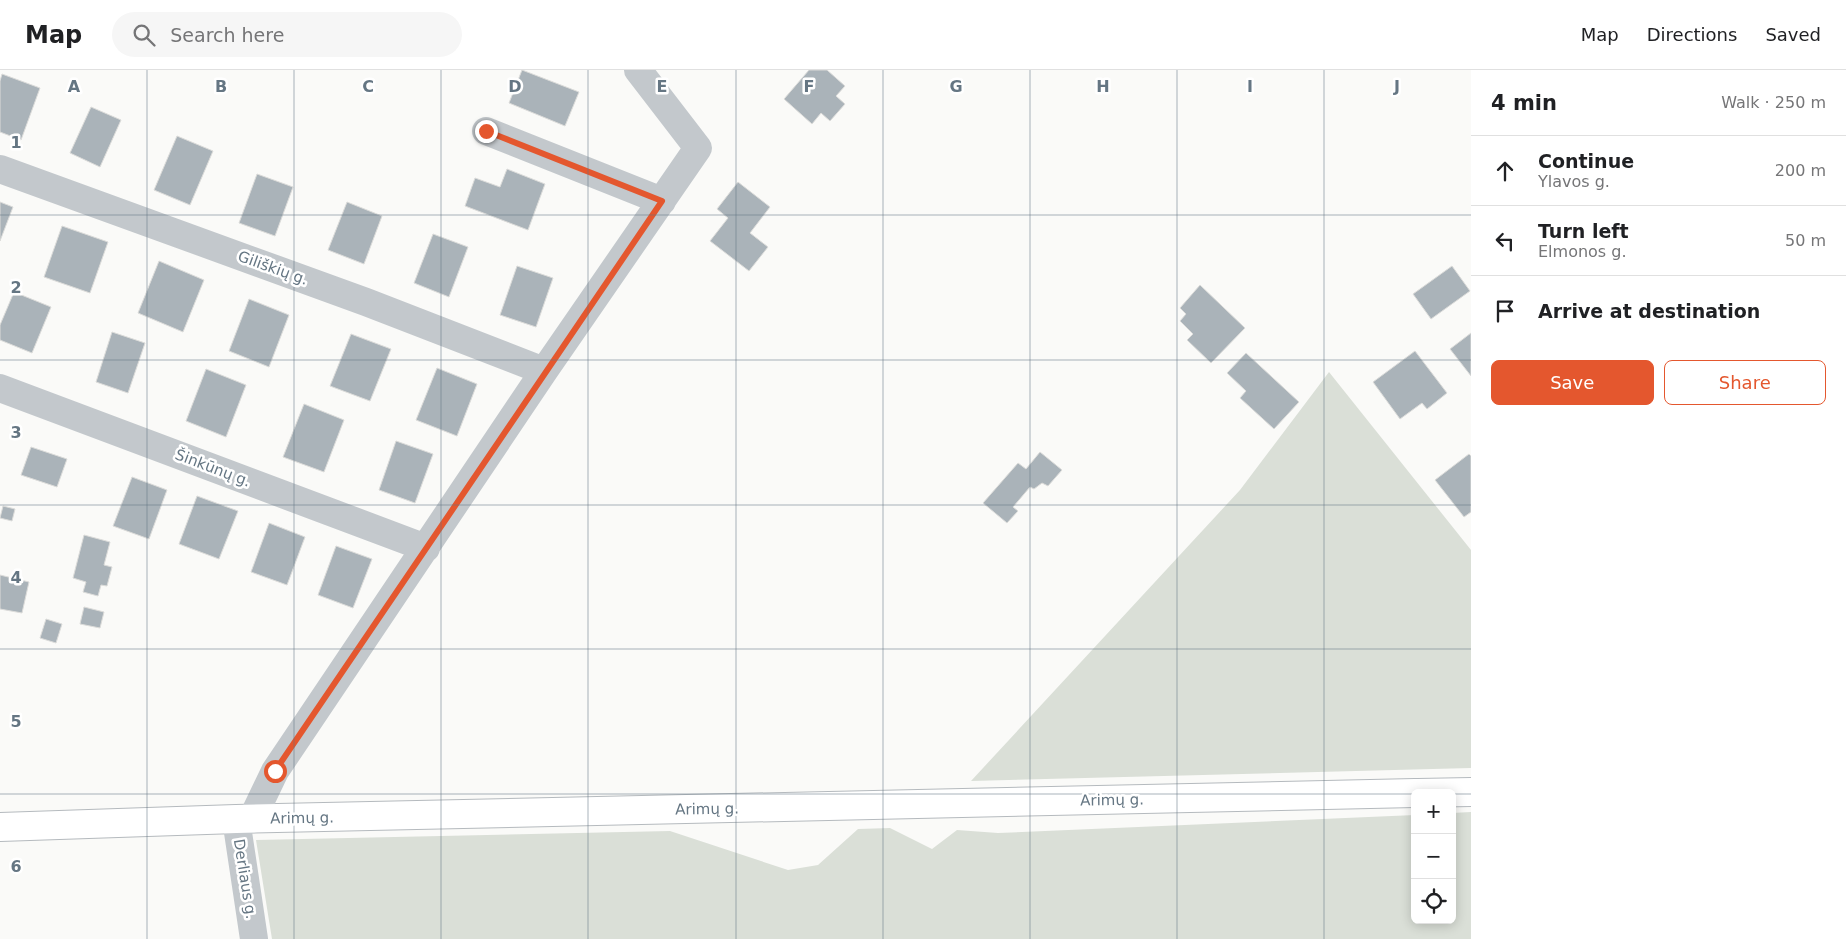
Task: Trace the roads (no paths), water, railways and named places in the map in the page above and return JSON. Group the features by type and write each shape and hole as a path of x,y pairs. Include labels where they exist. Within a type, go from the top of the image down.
{"main road":[{"name":"Arimų g.","path":"1456,792 1471,792"},
{"name":"Arimų g.","path":"0,827 244,819 1411,793"}],"street":[{"path":"244,819 544,371 698,148 638,70"},
{"path":"486,131 662,201"},
{"name":"Giliškių g.","path":"0,169 366,302 544,371"},
{"name":"Šinkūnų g.","path":"0,388 426,548"},
{"name":"Derliaus g.","path":"244,819 254,939"}]}
